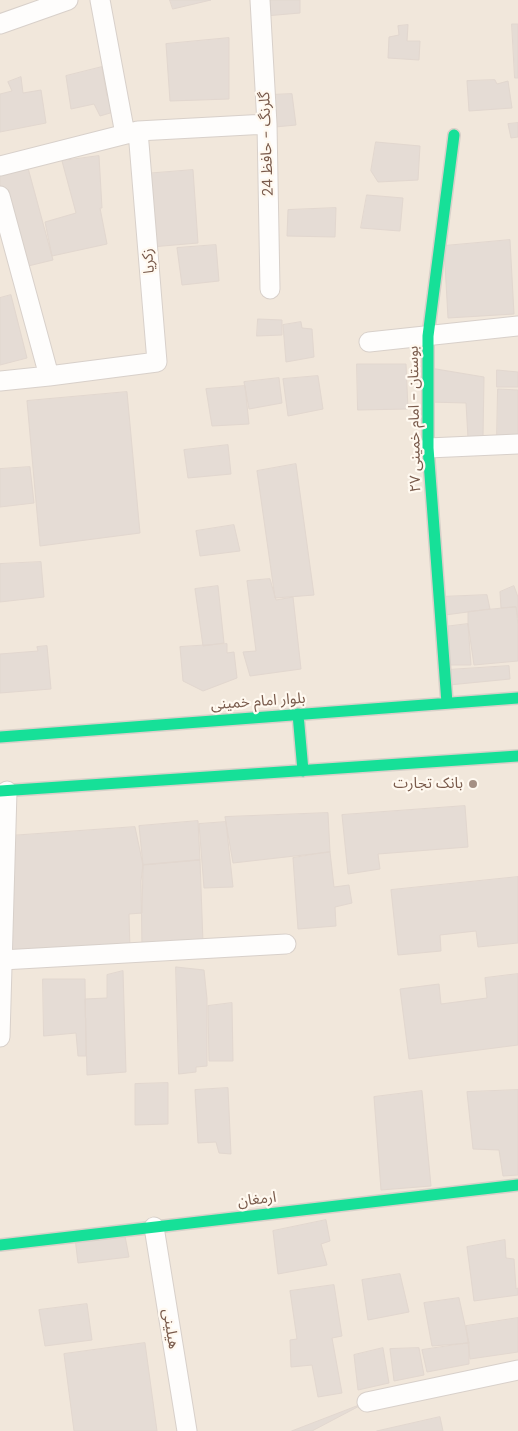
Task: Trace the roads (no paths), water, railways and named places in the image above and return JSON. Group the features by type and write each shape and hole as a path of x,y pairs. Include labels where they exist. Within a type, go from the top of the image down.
{"street":[{"path":"0,24 68,0"},
{"path":"100,0 131,132"},
{"name":"گلرنگ - حافظ 24","path":"260,0 267,124 270,289"},
{"path":"0,166 131,132 267,124"},
{"name":"زکریا","path":"0,381 157,362 131,132"},
{"name":"بوستان - امام خمینی ۲۷","path":"447,703 428,448 428,336 454,135"},
{"path":"0,196 49,376"},
{"path":"369,342 518,326"},
{"path":"428,448 518,444"},
{"name":"بلوار امام خمینی","path":"0,737 518,698"},
{"path":"298,714 303,771"},
{"path":"0,1037 3,791 518,756"},
{"path":"2,960 286,944"},
{"name":"ارمغان","path":"0,1245 518,1185"},
{"name":"هیلینی","path":"154,1227 187,1431"},
{"path":"367,1402 518,1370"}],"place":[{"name":"بانک تجارت","path":"473,784"}]}
